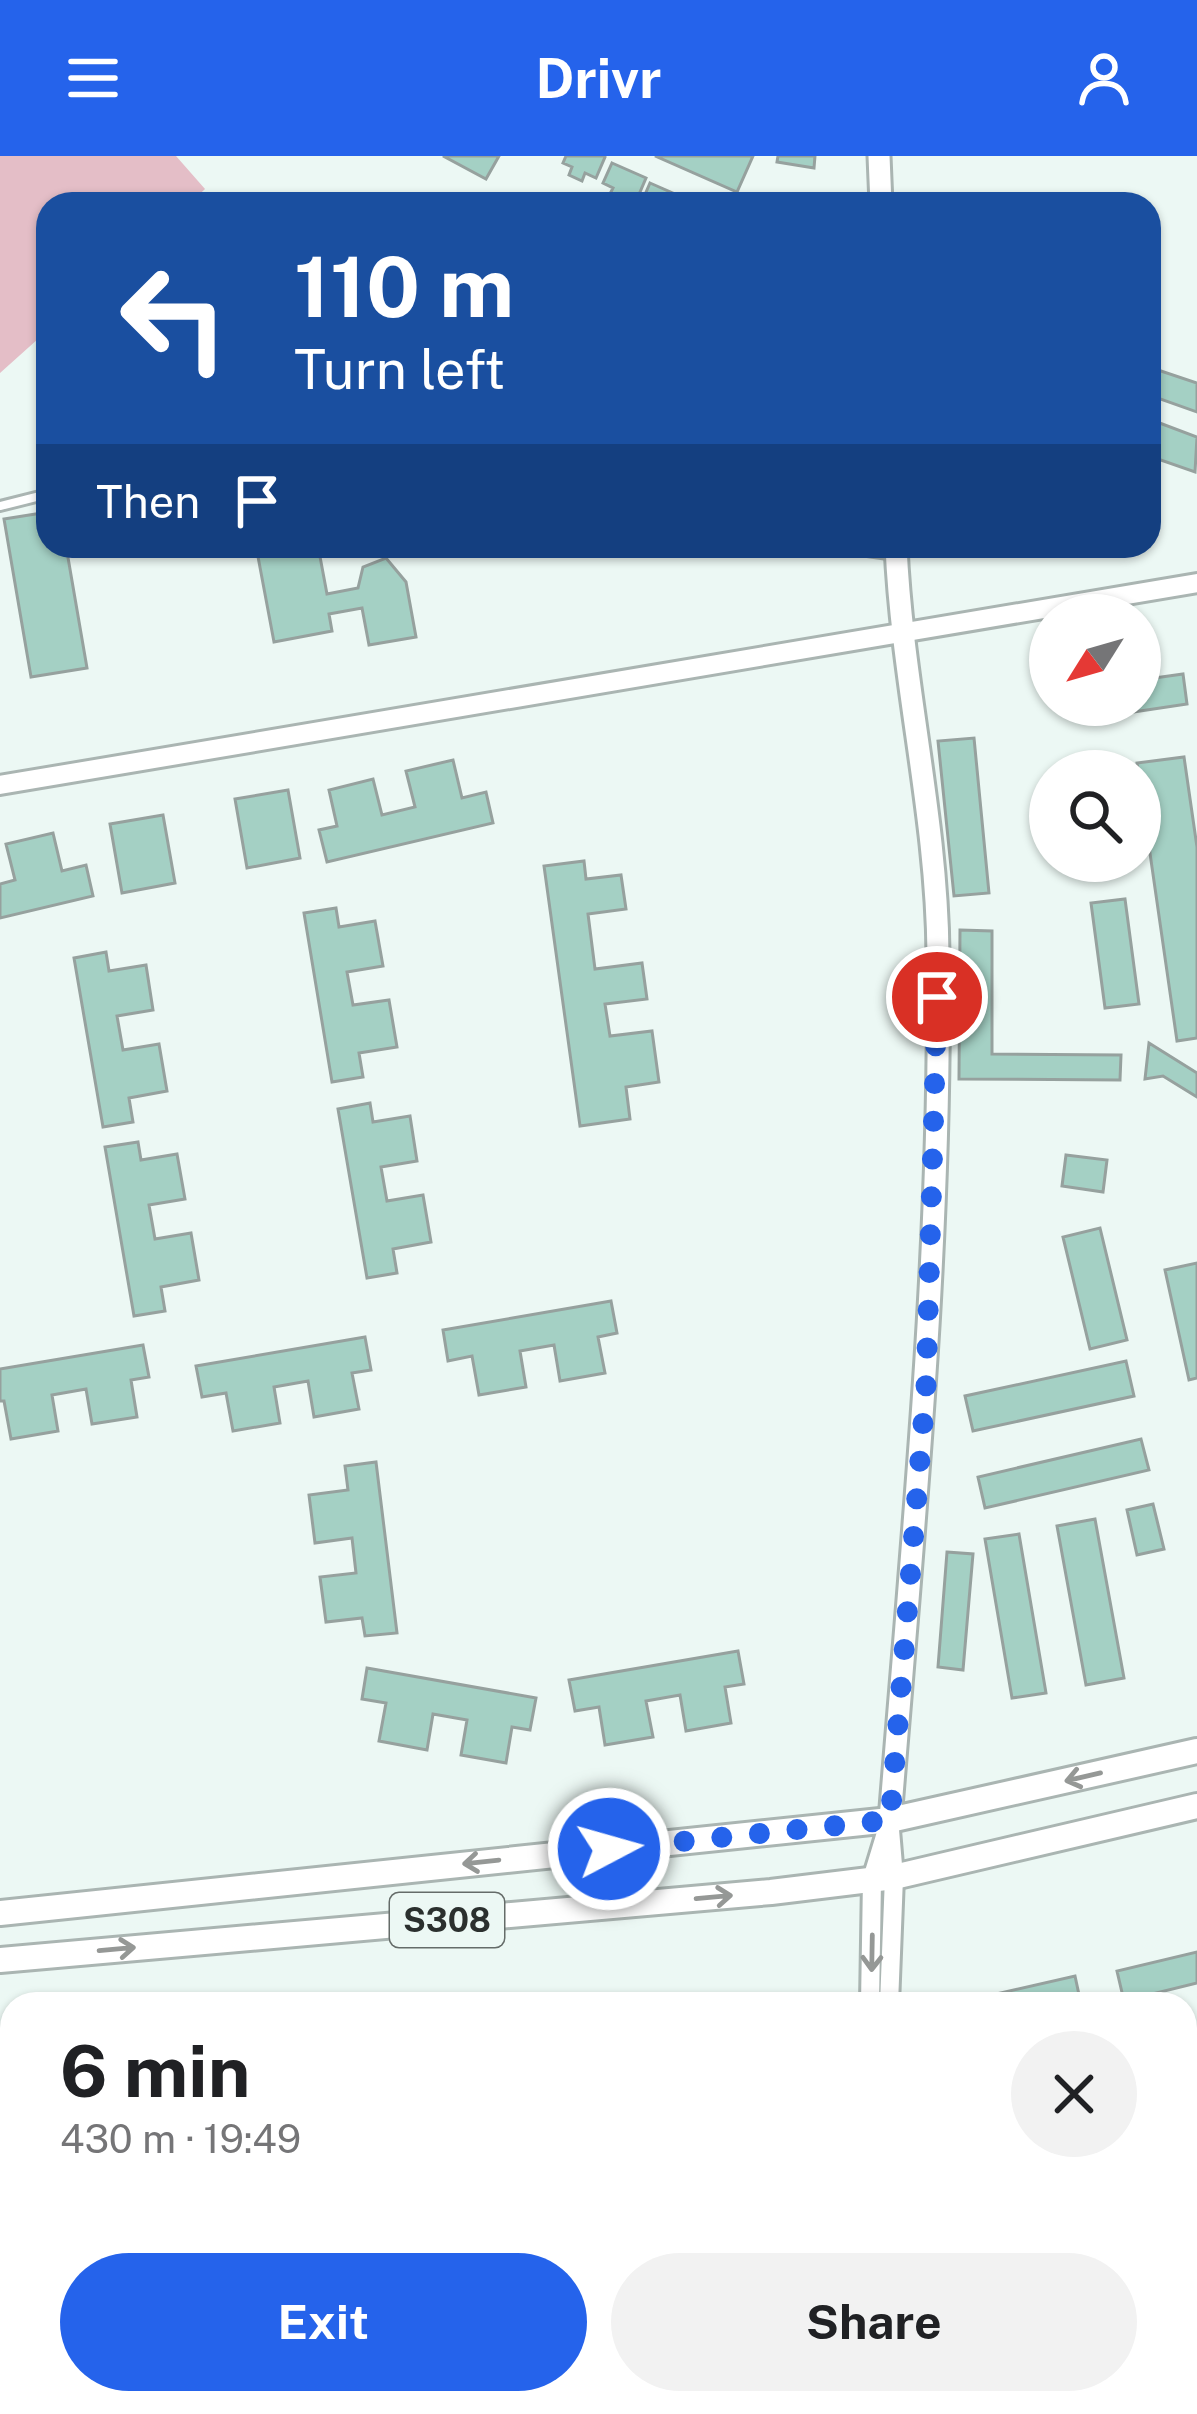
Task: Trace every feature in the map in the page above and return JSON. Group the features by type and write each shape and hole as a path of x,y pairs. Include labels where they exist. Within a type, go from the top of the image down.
{"main road":[{"path":"879,156 880,192"},
{"path":"890,1820 926,1387 938,954 932,833 897,558"},
{"name":"S308","path":"0,1913 890,1820 1197,1751"},
{"name":"S308","path":"0,1960 883,1878 1197,1805"}],"street":[{"path":"0,785 1197,583"},
{"path":"871,1992 890,1820"},
{"path":"883,1878 889,1992"}],"lane":[{"path":"0,506 36,497"}],"shaded area":[{"path":"0,156 176,156 205,189 202,192 36,192 36,341 0,373"}],"building":[{"path":"443,156 499,156 486,179"},
{"path":"566,156 605,157 596,178 585,173 582,181 569,175 572,167 563,163"},
{"path":"655,156 753,156 737,192"},
{"path":"778,156 815,156 814,168 777,162"},
{"path":"612,163 646,178 640,192 611,192 613,188 603,183"},
{"path":"650,183 670,192 646,192"},
{"path":"1161,371 1197,383 1197,412 1161,399"},
{"path":"1161,424 1197,437 1195,472 1161,460"},
{"path":"36,514 36,558 68,558 87,668 31,677 4,519"},
{"path":"258,558 320,558 327,594 358,588 363,567 386,558 406,582 416,637 369,645 362,608 329,614 332,631 274,642"},
{"path":"1183,674 1187,704 1161,708 1161,677"},
{"path":"974,738 989,893 954,896 938,741"},
{"path":"1184,757 1197,847 1197,1038 1177,1041 1154,882 1161,882 1161,760"},
{"path":"453,760 462,798 486,792 493,823 327,862 319,830 337,826 329,790 373,779 382,815 415,807 406,771"},
{"path":"288,790 300,858 247,868 235,799"},
{"path":"163,815 175,883 122,893 110,824"},
{"path":"53,833 62,871 86,865 93,896 0,918 0,884 15,880 6,844"},
{"path":"584,861 586,879 621,875 626,909 588,914 595,969 642,963 647,999 605,1004 610,1036 652,1031 659,1082 626,1087 630,1119 580,1126 544,866"},
{"path":"1125,899 1139,1004 1105,1008 1091,903"},
{"path":"336,908 339,927 375,921 383,966 347,972 353,1005 389,1000 397,1047 359,1053 363,1077 332,1082 304,913"},
{"path":"960,930 992,931 992,1054 1121,1055 1120,1080 959,1079"},
{"path":"106,952 109,971 146,965 153,1010 117,1016 123,1050 159,1044 167,1091 129,1098 133,1122 103,1127 74,958"},
{"path":"1149,1043 1197,1073 1197,1097 1163,1076 1145,1079"},
{"path":"370,1103 373,1122 410,1116 417,1161 381,1167 387,1201 423,1195 431,1242 393,1249 397,1273 367,1278 338,1109"},
{"path":"138,1142 141,1160 177,1154 185,1199 149,1205 155,1239 191,1233 199,1280 161,1287 165,1311 134,1316 105,1147"},
{"path":"1066,1155 1107,1160 1103,1192 1062,1186"},
{"path":"1100,1228 1127,1340 1090,1349 1063,1237"},
{"path":"1197,1263 1197,1378 1189,1380 1165,1270"},
{"path":"611,1301 617,1333 598,1337 605,1373 560,1381 554,1345 520,1351 526,1387 479,1395 472,1356 448,1361 443,1330"},
{"path":"365,1337 371,1370 352,1373 359,1409 314,1417 308,1381 274,1387 280,1423 233,1431 226,1393 202,1397 196,1366"},
{"path":"143,1345 149,1377 131,1380 137,1417 92,1424 86,1389 52,1395 58,1431 11,1439 4,1401 0,1401 0,1369"},
{"path":"1126,1361 1134,1396 973,1431 965,1396"},
{"path":"1141,1439 1149,1470 985,1508 978,1477"},
{"path":"376,1462 397,1633 365,1636 362,1618 326,1622 320,1577 356,1573 352,1538 315,1543 309,1495 348,1490 345,1466"},
{"path":"1153,1504 1164,1549 1137,1555 1127,1510"},
{"path":"1095,1519 1124,1678 1086,1685 1057,1526"},
{"path":"1019,1534 1046,1693 1012,1698 985,1539"},
{"path":"947,1552 973,1554 963,1670 938,1667"},
{"path":"738,1651 744,1684 725,1687 731,1723 686,1731 680,1695 646,1701 653,1737 605,1745 599,1707 575,1711 569,1680"},
{"path":"367,1668 536,1698 530,1730 512,1727 506,1763 461,1755 467,1720 433,1714 427,1750 379,1741 386,1703 362,1699"},
{"path":"1197,1952 1197,1983 1160,1992 1122,1992 1117,1971"},
{"path":"1075,1976 1078,1992 1005,1992"}],"route":[{"path":"609,1849 890,1820 926,1387 937,997"}]}
